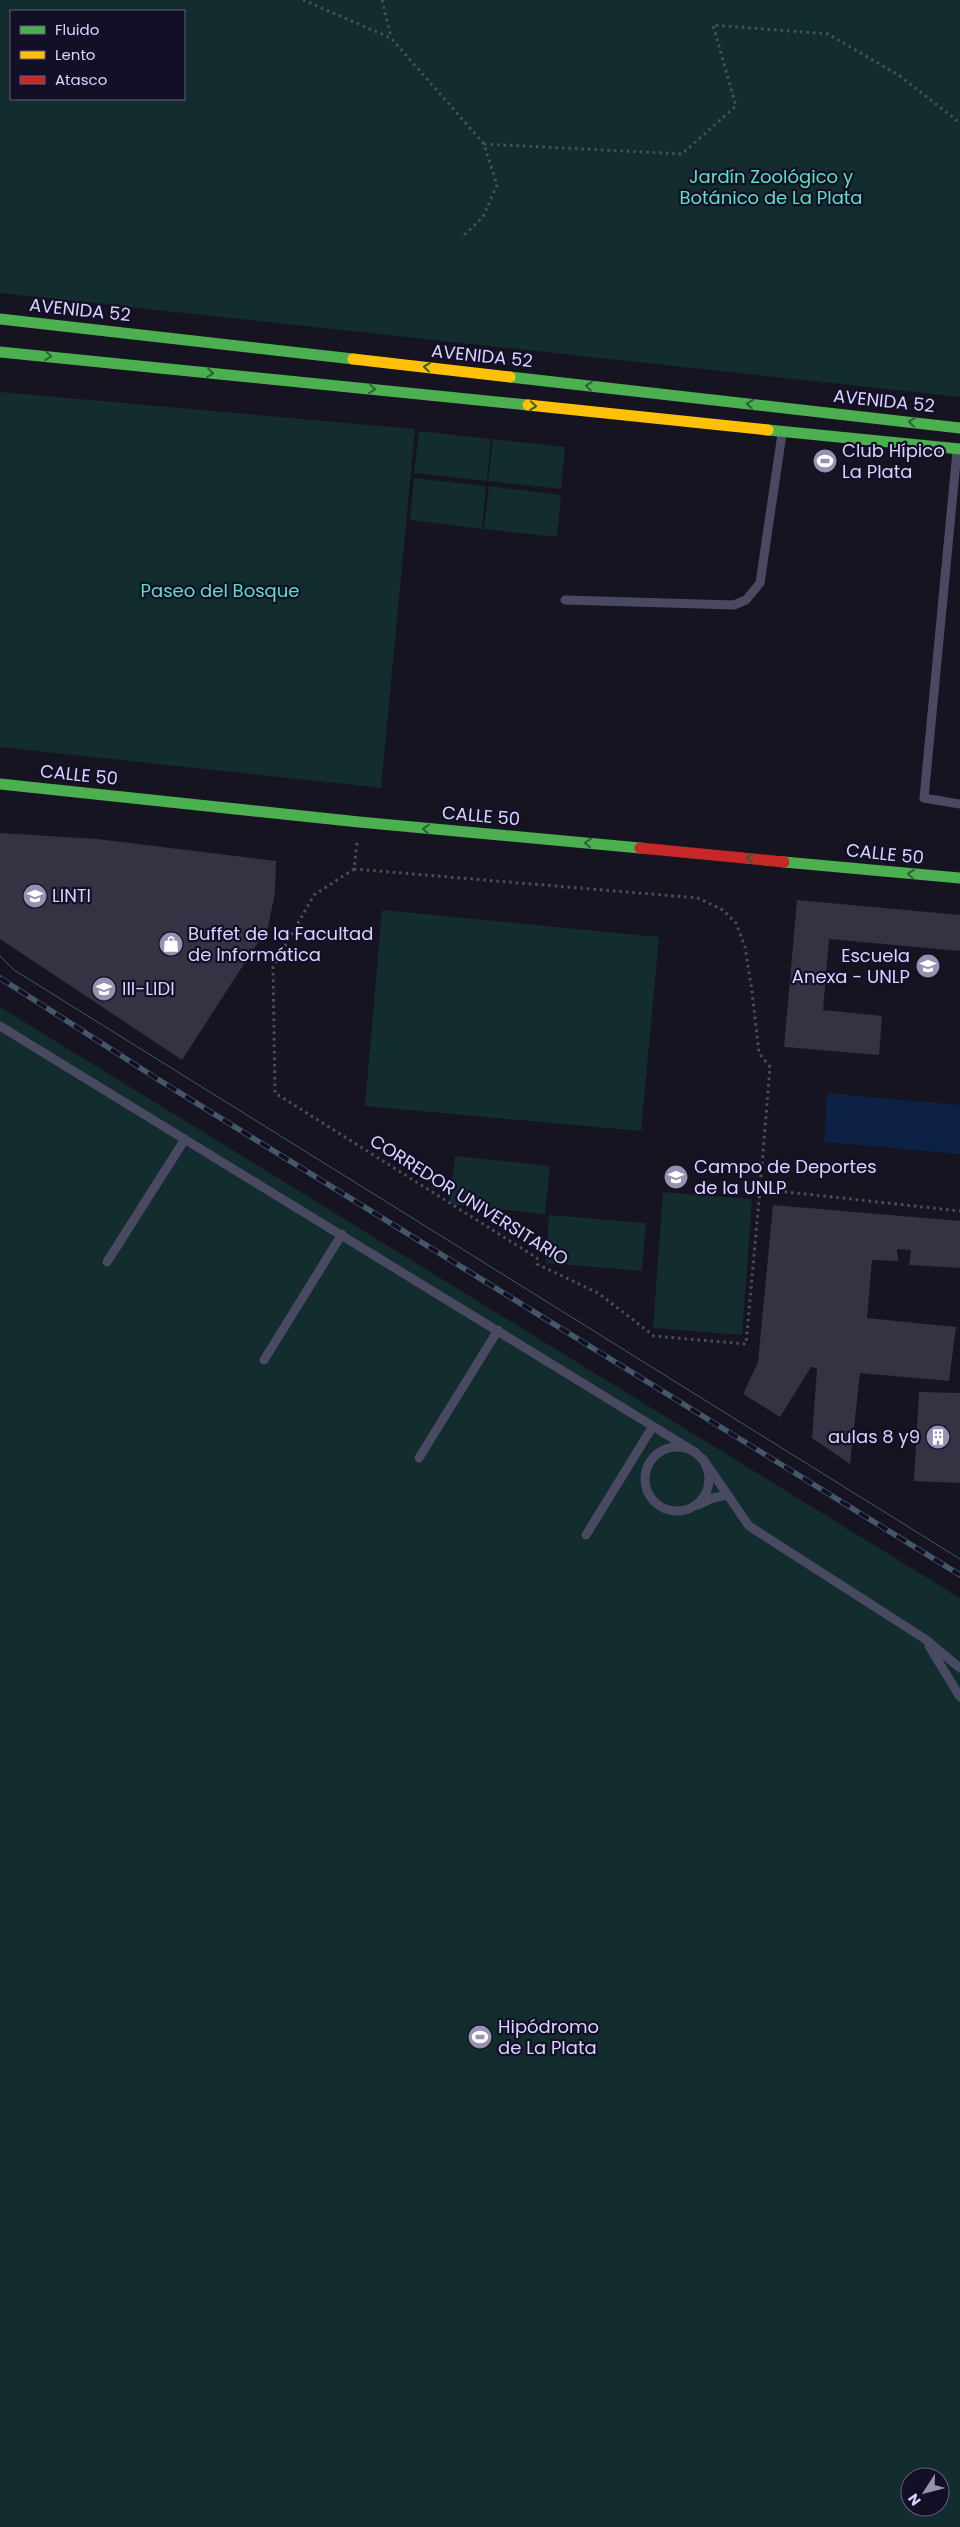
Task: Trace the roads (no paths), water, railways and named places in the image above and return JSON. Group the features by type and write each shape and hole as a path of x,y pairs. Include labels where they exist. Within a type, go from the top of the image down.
{"main road":[{"name":"AVENIDA 52","path":"0,319 959,438"},
{"path":"0,352 782,431 959,438"},
{"name":"CALLE 50","path":"0,784 359,822 960,878"}],"lane":[{"path":"565,600 734,606 746,600 760,583 782,431"},
{"path":"959,438 924,798 960,804"},
{"path":"0,1026 695,1452 703,1459 748,1526 925,1639 960,1668"},
{"path":"107,1262 185,1139"},
{"path":"264,1360 342,1234"},
{"path":"419,1458 498,1330"},
{"path":"586,1535 653,1426"},
{"path":"695,1452 680,1447 665,1448 650,1461 644,1480 652,1499 659,1506 675,1511 692,1508 713,1498 728,1495"},
{"path":"692,1508 704,1496 709,1481 708,1470 703,1459"},
{"path":"925,1639 960,1697"}],"water":[{"path":"827,1093 960,1105 960,1154 824,1142"}],"tram line":[{"path":"0,956 14,970 960,1559"}],"railway":[{"path":"0,978 159,1080 960,1575"}],"place":[{"name":"Club Hípico La Plata","path":"825,461"},
{"name":"LINTI","path":"35,896"},
{"name":"Buffet de la Facultad de Informática","path":"171,944"},
{"name":"Escuela Anexa - UNLP","path":"928,966"},
{"name":"III-LIDI","path":"104,989"},
{"name":"Campo de Deportes de la UNLP","path":"676,1177"},
{"name":"aulas 8 y9","path":"938,1437"},
{"name":"Hipódromo de La Plata","path":"480,2037"}],"park label":[{"name":"Jardín Zoológico y Botánico de La Plata","path":"771,187"},
{"name":"Paseo del Bosque","path":"220,591"}]}
